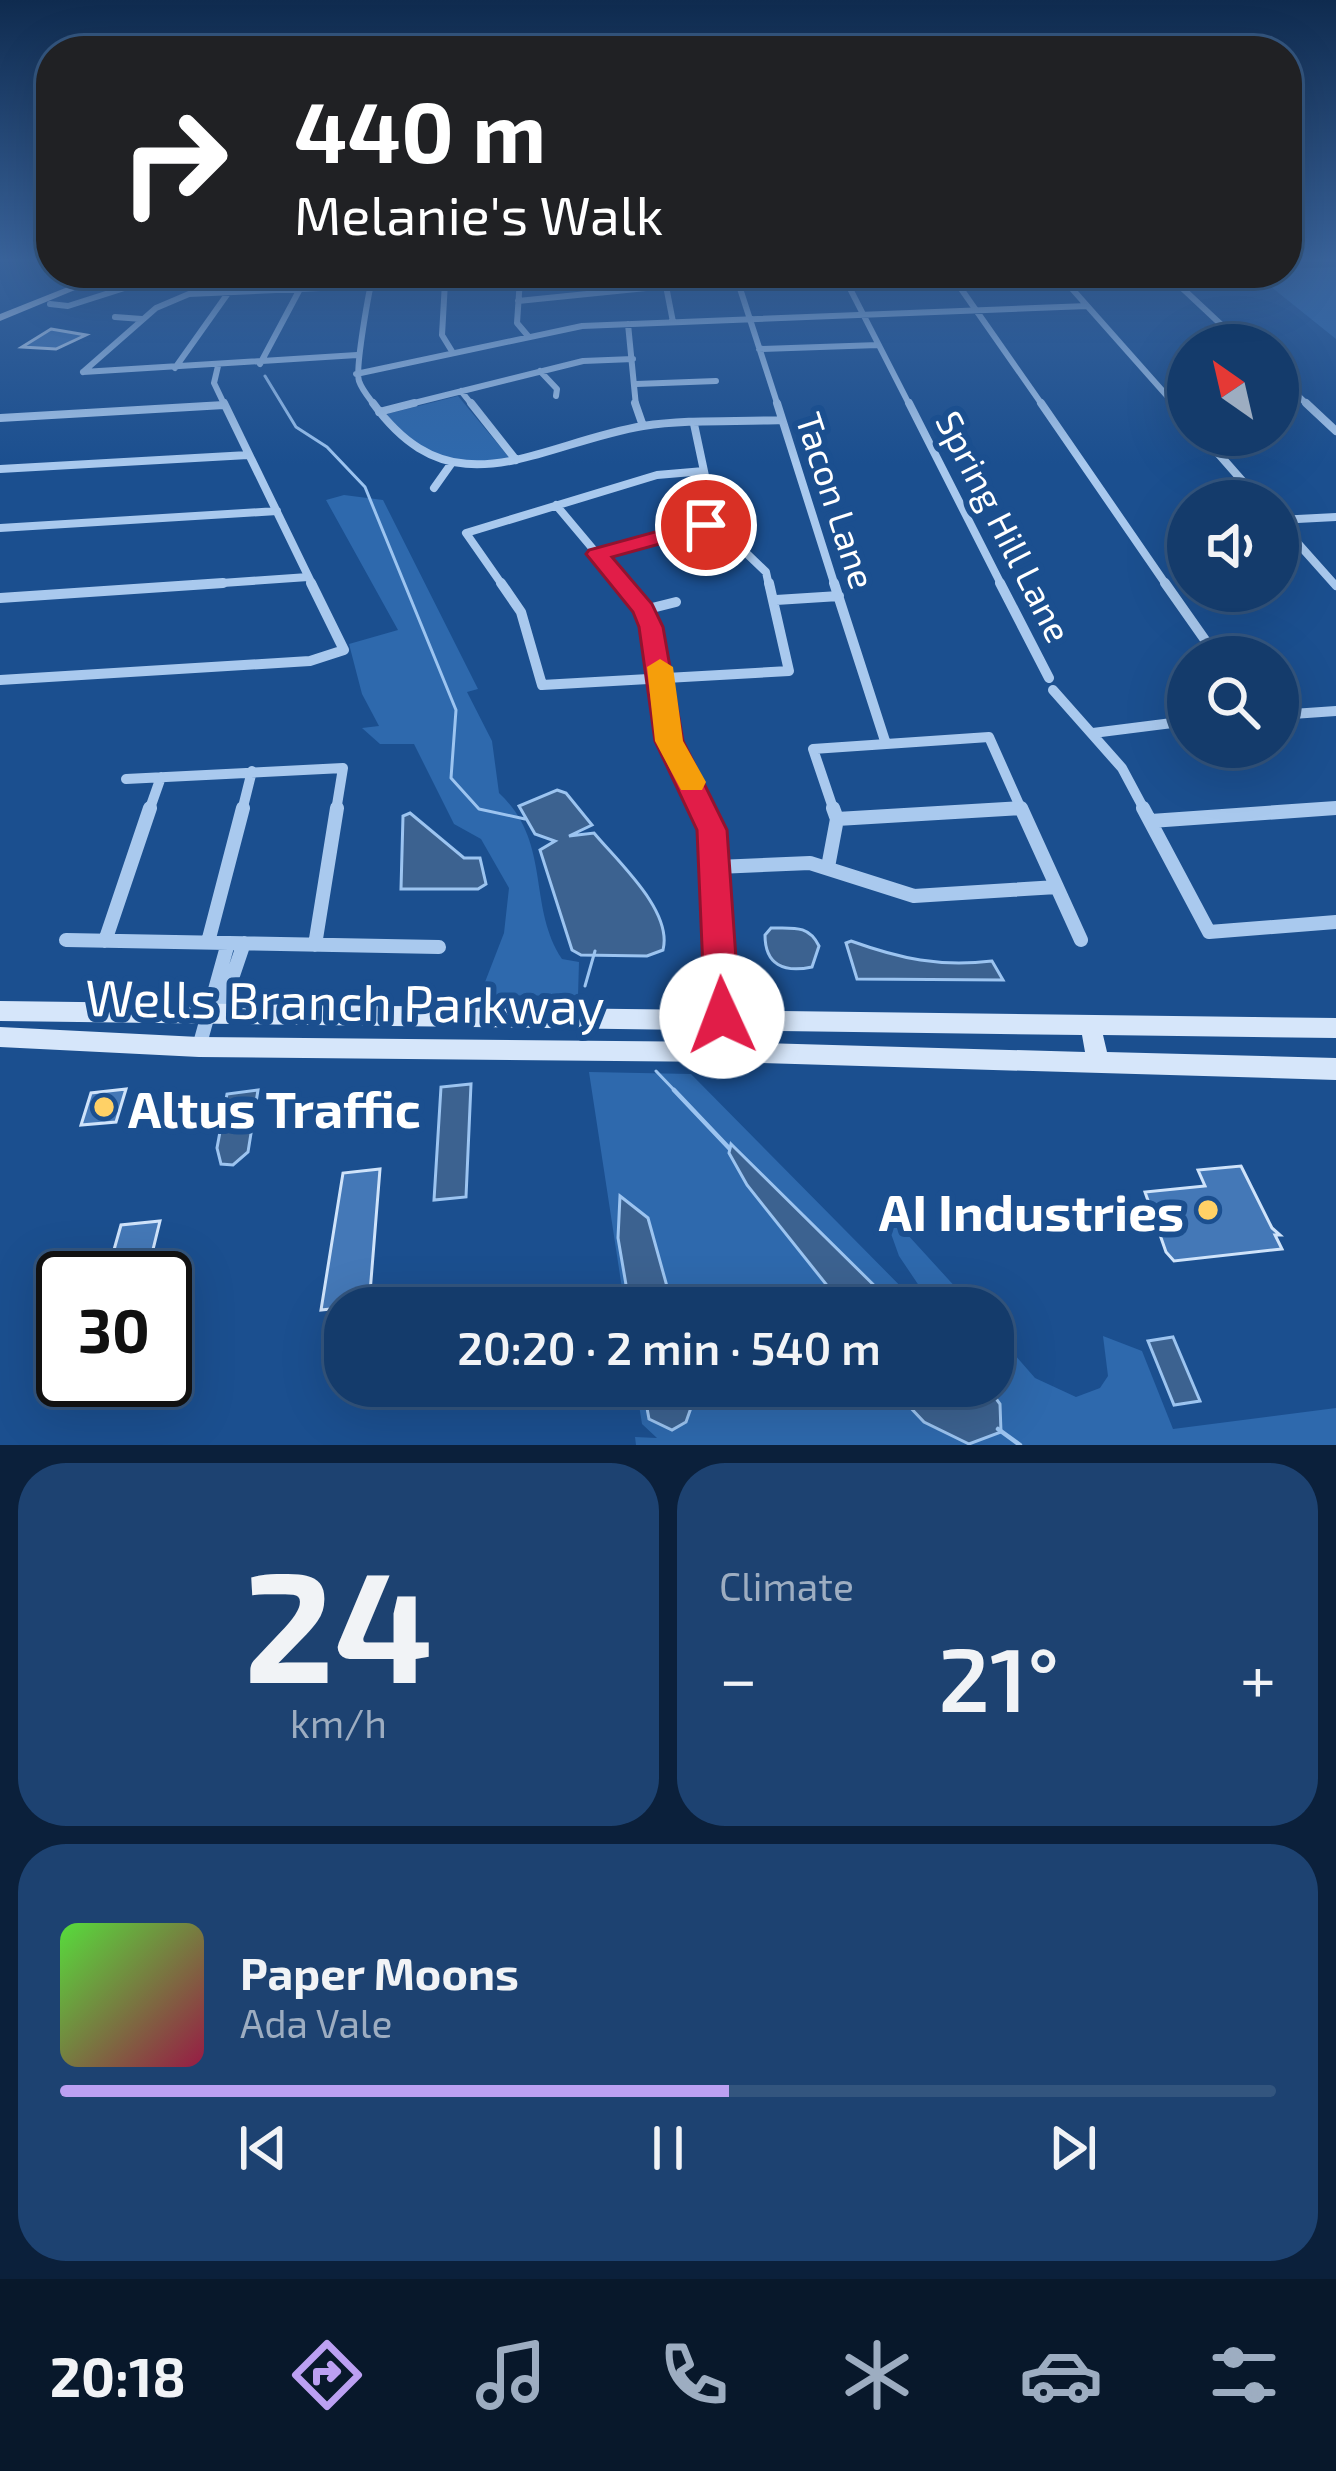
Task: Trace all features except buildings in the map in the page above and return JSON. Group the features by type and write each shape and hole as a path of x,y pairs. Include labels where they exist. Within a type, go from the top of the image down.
{"main road":[{"name":"Wells Branch Parkway","path":"0,1010 722,1016 1336,1028"},
{"path":"1090,1024 1099,1064"},
{"name":"Wells Branch Parkway","path":"0,1037 199,1047 724,1052 1336,1070"}],"street":[{"path":"130,329 83,372 357,355"},
{"path":"175,368 203,329"},
{"path":"260,364 278,329"},
{"path":"366,329 356,374 379,412 408,448 451,464 517,460 643,426 782,420"},
{"path":"442,329 453,353"},
{"path":"522,329 528,336"},
{"path":"356,374 528,336 583,329"},
{"path":"629,329 636,410 643,426"},
{"name":"Tacon Lane","path":"752,329 886,744"},
{"name":"Spring Hill Lane","path":"870,329 1051,684 1122,768 1209,932 1336,922"},
{"path":"989,329 1202,636"},
{"path":"1108,329 1167,396"},
{"path":"759,349 878,345"},
{"path":"379,412 587,361 633,359"},
{"path":"0,680 310,661 344,650 224,405 213,378 218,366"},
{"path":"540,371 556,389 556,396"},
{"path":"636,384 716,381"},
{"path":"460,392 517,460"},
{"path":"1299,397 1336,431"},
{"path":"0,418 224,405"},
{"path":"694,424 704,471 715,524 766,572 789,670 542,685 521,611 466,533 657,475 704,471"},
{"path":"0,469 248,454"},
{"path":"1220,456 1242,480"},
{"path":"434,488 451,464"},
{"path":"556,505 644,610 662,679 669,741 702,802 717,867 724,1052"},
{"path":"0,529 277,511"},
{"path":"1299,519 1336,517"},
{"path":"597,554 680,528 715,524"},
{"path":"1299,544 1336,586"},
{"path":"0,598 308,577"},
{"path":"776,601 839,596"},
{"path":"644,610 676,602"},
{"path":"1299,714 1336,711"},
{"path":"1093,733 1167,722"},
{"path":"828,867 836,819 813,749 989,737 1081,940"},
{"path":"126,779 338,766 346,772 315,945"},
{"path":"208,943 252,771"},
{"path":"105,940 161,777"},
{"path":"836,819 1021,808"},
{"path":"1150,821 1336,808"},
{"path":"717,867 778,863 828,867 914,896 1057,887"},
{"path":"66,940 439,947"},
{"path":"199,1047 228,943"},
{"path":"210,1014 227,993 244,943"}],"shaded area":[{"path":"458,396 508,458 470,463 439,458 412,443 387,414"},
{"path":"344,495 383,500 478,689 467,692 492,741 499,793 526,832 551,939 562,959 579,962 578,996 480,995 504,933 509,888 481,839 454,824 414,744 380,744 362,728 379,726 362,694 349,644 398,630 326,500"},
{"path":"557,790 566,793 592,825 569,836 594,833 652,903 664,935 663,950 647,956 581,955 572,950 540,850 555,841 535,834 519,806"},
{"path":"410,813 464,858 480,858 486,884 478,889 401,889 403,816"},
{"path":"771,928 811,934 819,946 812,967 793,969 772,960 765,935"},
{"path":"846,943 920,960 992,961 1003,980 857,979"},
{"path":"589,1072 691,1074 901,1287 622,1287"},
{"path":"471,1084 466,1197 434,1200 441,1087"},
{"path":"258,1090 248,1152 233,1165 221,1164 217,1148 227,1094"},
{"path":"731,1144 876,1287 828,1287 747,1185 729,1153"},
{"path":"620,1196 648,1218 667,1287 626,1287 618,1238"},
{"path":"896,1222 955,1287 920,1287 899,1256 889,1228"},
{"path":"1103,1336 1142,1351 1173,1429 1336,1408 1336,1445 636,1445 635,1437 657,1438 642,1424 639,1407 1014,1407 1014,1354 1035,1378 1076,1397 1100,1388 1108,1376"},
{"path":"1173,1337 1200,1401 1174,1405 1148,1341"},
{"path":"647,1407 691,1407 686,1422 672,1430 649,1419"},
{"path":"910,1407 1000,1407 1001,1432 969,1444 924,1422"}],"waterway":[{"path":"265,376 296,427 327,447 365,487 456,710 451,778 479,809 525,819"},
{"path":"585,986 595,951"},
{"path":"656,1071 677,1093"},
{"path":"674,1090 729,1148"},
{"path":"998,1429 1020,1445"}],"slow traffic":[{"path":"660,667 669,741 692,782"}],"place":[{"name":"Altus Traffic","path":"104,1107"},
{"name":"AI Industries","path":"1208,1210"}],"route":[{"path":"706,525 680,528 597,554 644,610 662,679 669,741 712,830 722,1016"}]}
